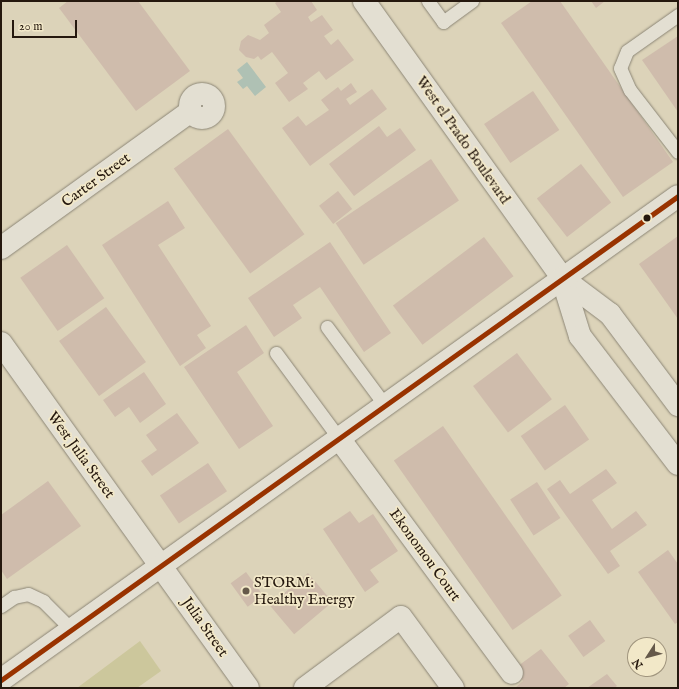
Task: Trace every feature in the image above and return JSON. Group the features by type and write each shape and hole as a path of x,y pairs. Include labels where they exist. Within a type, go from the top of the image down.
{"street":[{"name":"West el Prado Boulevard","path":"364,1 562,278 610,314 678,405"},
{"name":"Carter Street","path":"1,248 191,111"},
{"path":"1,680 162,566 384,404 678,196"},
{"name":"West el Prado Boulevard","path":"562,278 580,336 678,464"},
{"name":"West Julia Street","path":"1,343 162,566"},
{"name":"Ekonomou Court","path":"338,437 512,673"},
{"name":"Julia Street","path":"162,566 248,688"},
{"path":"305,688 401,617 454,688"}],"lane":[{"path":"428,1 443,22 472,1"},
{"path":"678,15 627,50 620,68 630,90 678,152"},
{"path":"327,327 384,404"},
{"path":"276,353 338,437"},
{"path":"1,606 14,597 28,594 43,601 72,630"}],"shaded area":[{"path":"247,62 266,87 255,96 247,86 243,89 237,82 243,78 237,70"},
{"path":"140,641 161,671 137,688 77,688"}],"building":[{"path":"68,1 138,1 190,71 136,111 59,8"},
{"path":"278,1 311,1 317,10 308,17 311,22 322,15 333,30 324,36 331,45 338,39 354,60 326,80 319,71 303,83 308,89 289,102 275,83 288,73 272,52 261,60 258,56 254,59 246,57 239,50 241,41 248,35 260,40 269,33 264,25 281,12 275,3"},
{"path":"532,1 560,1 673,162 623,197 501,23"},
{"path":"591,1 605,1 596,8"},
{"path":"678,36 678,112 642,60"},
{"path":"351,83 357,92 346,99 350,105 372,89 387,109 310,166 282,128 298,116 306,126 329,110 321,100 338,87 341,91"},
{"path":"533,91 559,130 510,163 484,124"},
{"path":"379,126 387,137 400,128 416,150 354,196 329,164"},
{"path":"228,129 304,234 250,274 174,168"},
{"path":"431,159 459,200 364,265 336,223"},
{"path":"581,164 611,203 567,237 537,198"},
{"path":"338,191 352,209 333,224 319,206"},
{"path":"168,201 185,228 158,245 211,326 197,335 206,348 180,366 102,245"},
{"path":"678,236 678,319 639,264"},
{"path":"484,237 513,276 422,345 393,306"},
{"path":"330,242 391,333 364,352 320,287 293,305 302,318 274,337 248,298"},
{"path":"67,245 104,298 58,331 20,278"},
{"path":"106,307 146,362 99,396 59,341"},
{"path":"246,325 264,353 237,372 273,426 239,449 184,367"},
{"path":"517,353 552,399 508,432 473,386"},
{"path":"144,372 166,404 140,423 129,407 115,417 103,400"},
{"path":"565,405 589,439 545,470 521,436"},
{"path":"177,413 199,443 152,476 141,461 157,450 146,435"},
{"path":"443,426 562,596 513,630 394,460"},
{"path":"208,463 227,491 179,524 160,495"},
{"path":"606,469 617,483 592,500 612,529 636,511 647,525 610,551 620,566 608,574 547,489 560,480 570,494"},
{"path":"48,481 81,526 7,579 1,570 1,515"},
{"path":"537,482 560,518 534,535 510,499"},
{"path":"350,511 359,523 373,514 398,551 370,570 379,582 365,592 323,529"},
{"path":"668,550 678,564 678,622 675,624 638,572"},
{"path":"246,572 263,595 248,607 231,583"},
{"path":"308,573 332,602 294,634 270,605"},
{"path":"590,620 605,641 583,657 568,636"},
{"path":"541,649 569,684 564,688 515,688 523,681 514,669"},
{"path":"607,674 617,686 614,688 587,688"}],"transit line":[{"path":"1,680 678,196"}],"place":[{"name":"STORM: Healthy Energy","path":"246,591"}]}
